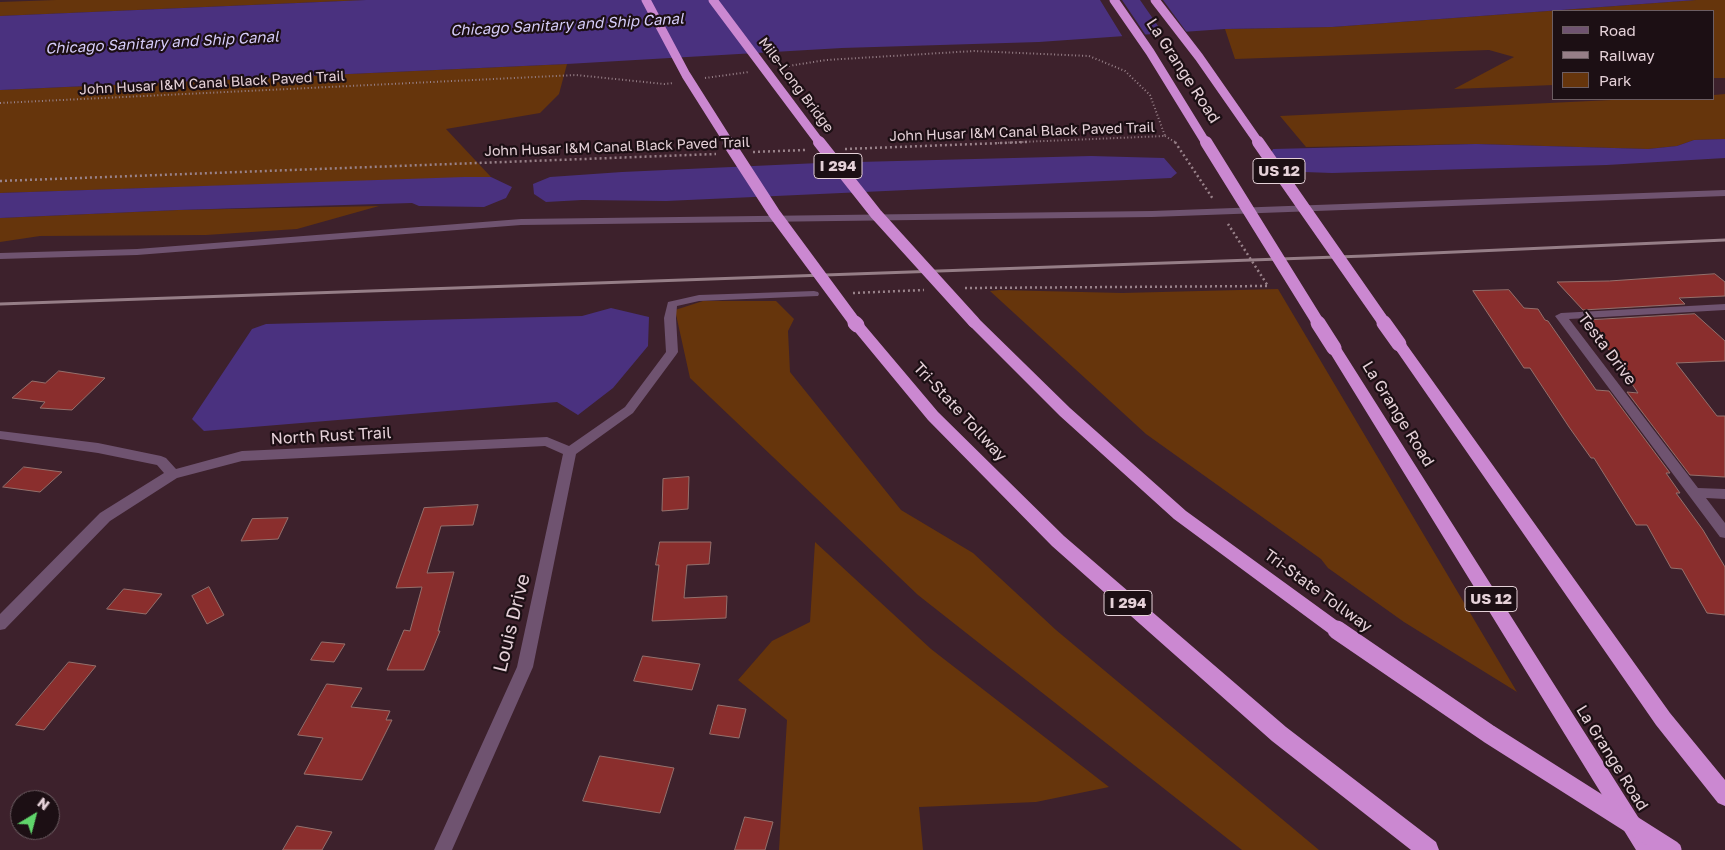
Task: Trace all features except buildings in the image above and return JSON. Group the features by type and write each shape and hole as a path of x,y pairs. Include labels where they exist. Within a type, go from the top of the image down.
{"highway":[{"name":"Tri-State Tollway","path":"646,0 686,75 774,212 857,325 933,416 1058,541 1279,734 1428,850"},
{"name":"Mile-Long Bridge","path":"713,0 782,94 876,214 974,322"},
{"name":"La Grange Road","path":"1114,0 1150,52 1648,850"},
{"name":"La Grange Road","path":"1155,0 1199,57 1398,344 1663,719 1725,796"},
{"name":"Tri-State Tollway","path":"974,322 1065,412 1180,515 1337,630 1490,734 1672,850"}],"street":[{"path":"0,256 137,252 521,222 1220,211 1725,193"},
{"path":"570,452 629,410 672,352 670,318 672,304 699,298 814,294"},
{"name":"Testa Drive","path":"1725,308 1561,316 1725,533"},
{"path":"0,435 98,448 160,461 173,474"},
{"name":"North Rust Trail","path":"0,624 105,517 173,474 242,456 547,441 570,452"},
{"name":"Louis Drive","path":"443,850 525,667 567,474 570,452"},
{"path":"1696,493 1725,494"}],"path":[{"name":"John Husar I&M Canal Black Paved Trail","path":"778,67 826,60 974,51 1089,56 1125,71 1150,94 1165,136 836,149"},
{"path":"702,79 750,72"},
{"name":"John Husar I&M Canal Black Paved Trail","path":"0,103 576,75 664,84 683,82"},
{"path":"960,289 1268,286 1176,142 1165,136"},
{"name":"John Husar I&M Canal Black Paved Trail","path":"747,152 807,150"},
{"name":"John Husar I&M Canal Black Paved Trail","path":"0,181 717,154"},
{"path":"814,294 931,290"}],"green space":[{"path":"56,0 366,0 0,16 0,2"},
{"path":"1696,0 1725,0 1725,78 1715,78 1715,10 1561,10"},
{"path":"1552,11 1552,85 1454,89 1514,57 1489,50 1235,59 1225,29 1332,27"},
{"path":"567,64 559,94 540,113 446,129 491,177 0,193 0,90"},
{"path":"1725,94 1725,139 1694,140 1677,146 1648,149 1476,144 1306,147 1280,116 1611,100 1715,100 1715,95"},
{"path":"379,206 297,229 206,235 40,236 0,242 0,218 178,210"},
{"path":"1278,289 1517,692 1404,622 1328,568 1321,559 1146,434 990,291 1122,293"},
{"path":"703,301 776,301 794,319 788,331 790,372 901,510 973,553 1056,630 1319,850 1242,850 918,595 690,378 675,310"},
{"path":"815,542 931,649 1109,787 1036,802 919,807 923,850 779,850 787,720 738,680 772,641 810,622"}],"water":[{"name":"Chicago Sanitary and Ship Canal","path":"366,0 1696,0 1332,27 1225,29 1039,42 842,48 567,64 0,90 0,16"},
{"path":"1725,139 1725,158 1607,165 1332,173 1304,172 1265,164 1273,149 1476,144 1648,149 1677,146 1694,140"},
{"path":"1091,156 1164,158 1177,173 1171,178 666,201 582,200 546,202 534,194 533,184 550,177 622,172 819,163"},
{"path":"491,177 512,187 506,198 484,207 419,206 412,203 178,210 0,218 0,193"},
{"path":"611,308 649,317 648,346 613,388 578,415 557,402 204,431 192,419 252,329 266,324 582,316"}],"pier":[{"path":"1100,0 1122,0 1147,37 1124,39"},
{"path":"1140,0 1163,0 1188,34 1165,36"}],"railway":[{"path":"0,304 1365,256 1725,240"}]}
